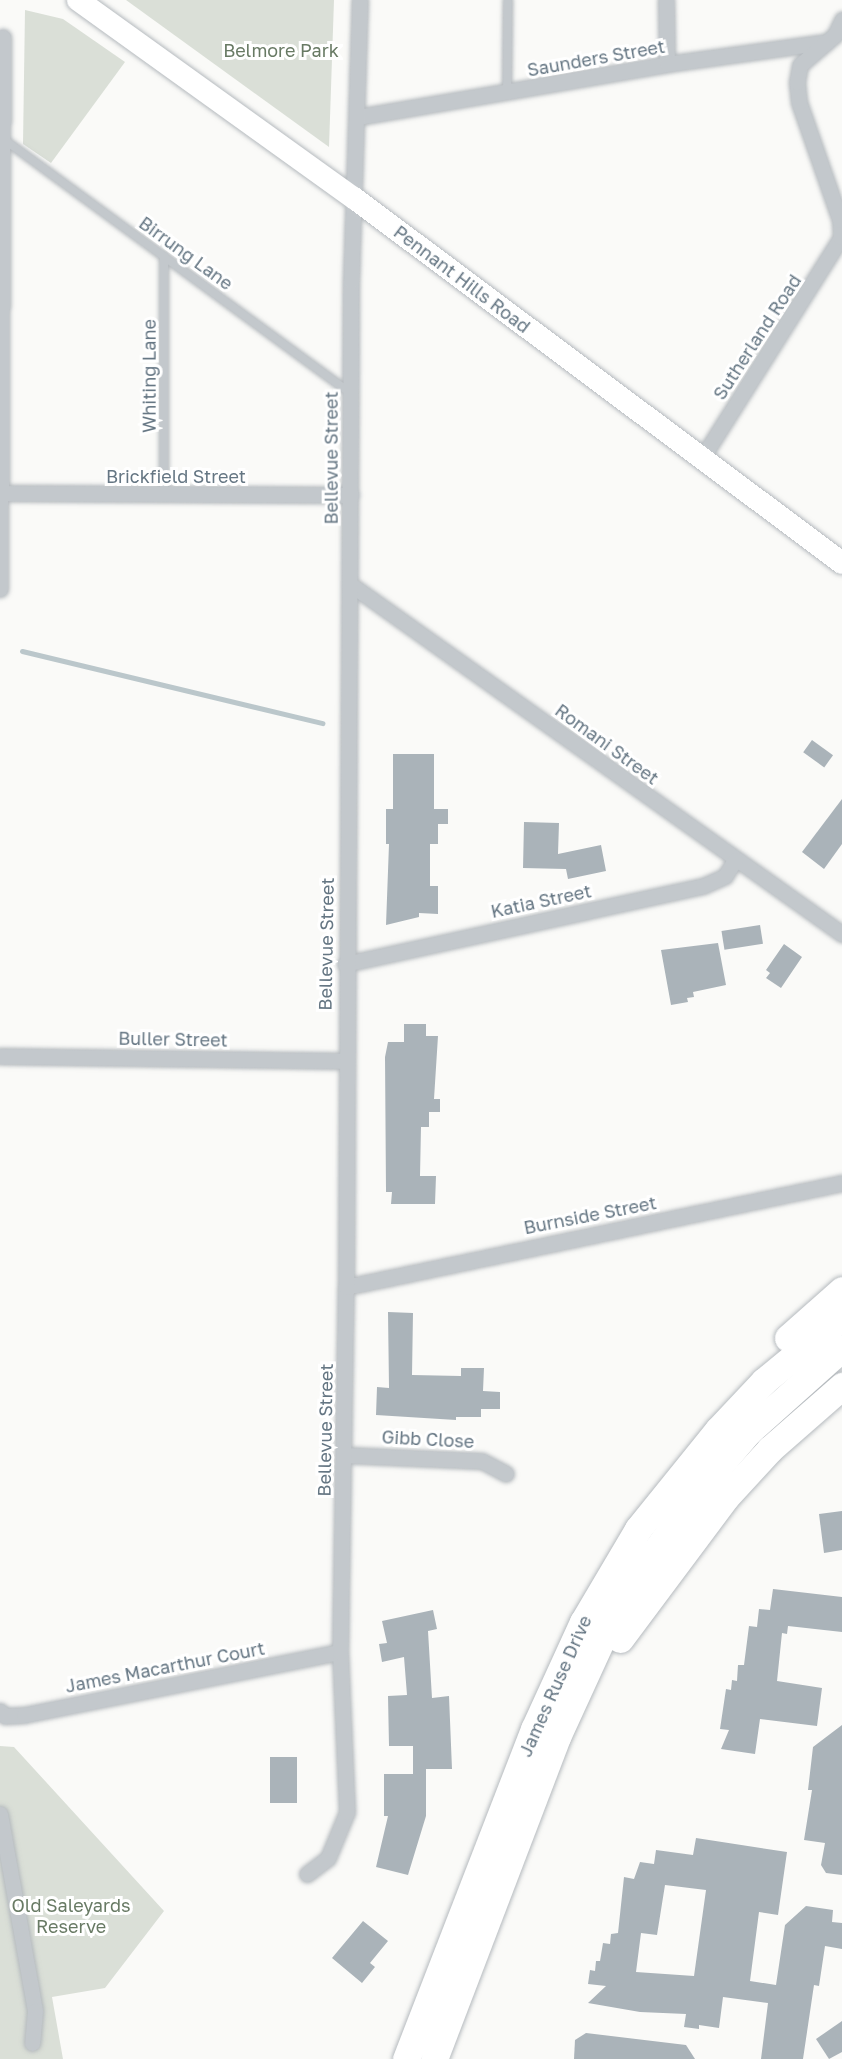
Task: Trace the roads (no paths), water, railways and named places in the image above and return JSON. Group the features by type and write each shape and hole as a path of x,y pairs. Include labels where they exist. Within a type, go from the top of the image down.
{"highway":[{"path":"638,1530 671,1473 706,1423 753,1370 842,1290"},
{"name":"James Ruse Drive","path":"406,2059 557,1675 583,1622 638,1530 704,1446 764,1381 842,1317"},
{"name":"James Ruse Drive","path":"434,2059 557,1737 607,1628 673,1524 748,1432 842,1348"},
{"path":"557,1737 598,1679 623,1633 726,1497 770,1449 842,1386"}],"main road":[{"name":"Pennant Hills Road","path":"78,0 354,198 842,563"}],"street":[{"name":"Bellevue Street","path":"307,1874 328,1858 347,1812 340,1652 346,1287 345,964 351,394 360,0"},
{"path":"666,0 667,64"},
{"path":"841,237 840,220 799,102 797,82 800,65 835,43 842,20"},
{"path":"0,589 3,37"},
{"name":"Saunders Street","path":"358,117 507,94 667,64 835,43"},
{"name":"Sutherland Road","path":"702,458 841,237"},
{"name":"Brickfield Street","path":"1,493 165,496 351,495"},
{"name":"Romani Street","path":"350,584 842,934"},
{"name":"Katia Street","path":"345,964 702,886 725,876 735,860"},
{"name":"Buller Street","path":"0,1056 345,1061"},
{"name":"Burnside Street","path":"346,1287 842,1183"},
{"name":"Gibb Close","path":"344,1455 482,1461 506,1474"},
{"name":"James Macarthur Court","path":"0,1711 5,1716 24,1716 340,1652"},
{"path":"0,1814 35,2011 32,2043"}],"lane":[{"path":"507,94 508,0"},
{"name":"Birrung Lane","path":"2,138 351,394"},
{"name":"Whiting Lane","path":"164,256 165,496"}],"waterway":[{"path":"22,651 322,723"}],"park label":[{"name":"Belmore Park","path":"281,50"},
{"name":"Old Saleyards Reserve","path":"71,1916"}]}
